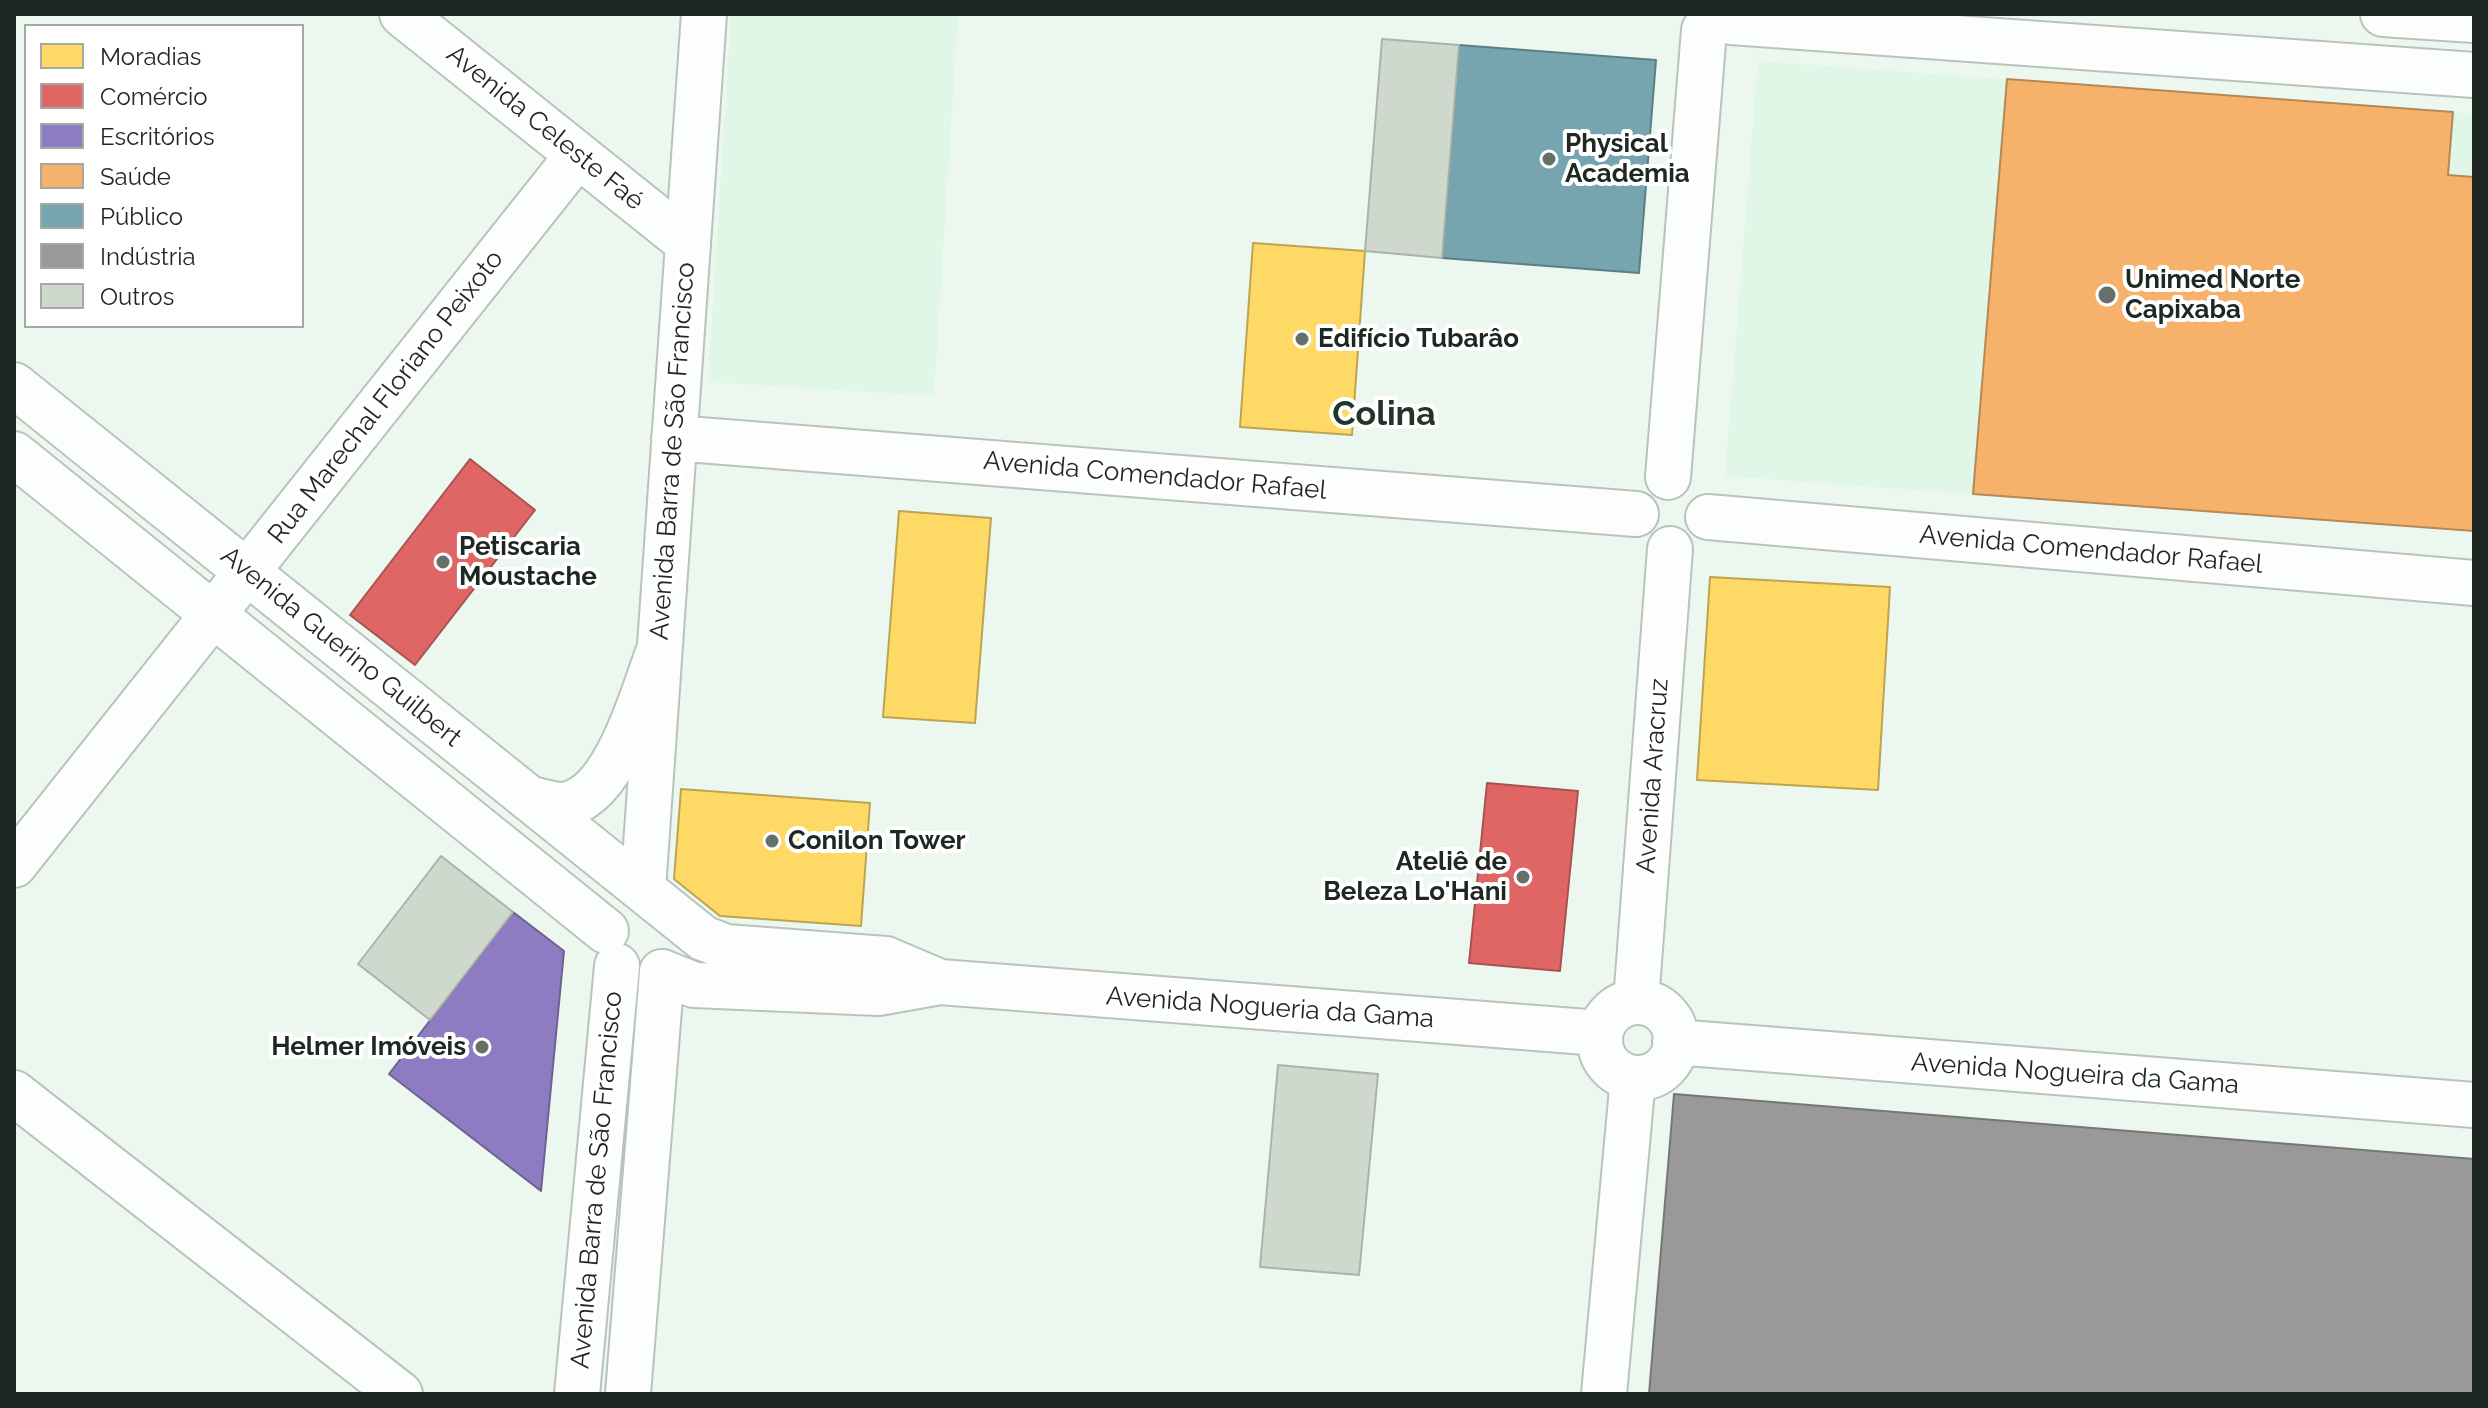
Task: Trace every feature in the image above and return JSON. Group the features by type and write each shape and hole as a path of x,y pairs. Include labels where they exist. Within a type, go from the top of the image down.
{"street":[{"name":"Avenida Celeste Faé","path":"402,14 688,243"},
{"name":"Avenida Barra de São Francisco","path":"655,899 659,650 704,14"},
{"path":"2383,14 2474,20"},
{"path":"1668,477 1713,20 2474,75"},
{"name":"Rua Marechal Floriano Peixoto","path":"14,865 578,155"},
{"name":"Avenida Guerino Guilbert","path":"14,385 655,899"},
{"name":"Avenida Comendador Rafael","path":"674,438 1636,514"},
{"name":"Avenida Guerino Guilbert","path":"14,454 213,615 612,948"},
{"path":"1668,477 1689,481 1698,487 1708,507 1706,528 1691,545 1670,549 1660,548 1643,535 1636,514 1642,494 1649,486 1668,477"},
{"name":"Avenida Comendador Rafael","path":"1708,517 2474,583"},
{"name":"Avenida Aracruz","path":"1636,1002 1670,549"},
{"path":"531,799 563,805 593,792 615,763 659,650"},
{"path":"655,899 676,918 681,930 681,942 672,964 662,972 638,976 612,948 611,919 619,909 631,903 656,902 655,899"},
{"name":"Avenida Nogueria da Gama","path":"655,899 703,938 726,947 886,959 940,982"},
{"name":"Avenida Barra de São Francisco","path":"577,1394 612,948"},
{"name":"Avenida Barra de São Francisco","path":"628,1394 662,972"},
{"name":"Avenida Nogueria da Gama","path":"662,972 694,985 878,993 940,982 1600,1033"},
{"path":"1636,1002 1661,1009 1669,1019 1675,1042 1673,1055 1657,1073 1633,1078 1621,1074 1604,1058 1600,1033 1613,1012 1636,1002"},
{"name":"Avenida Nogueira da Gama","path":"1675,1042 2474,1105"},
{"path":"1604,1394 1633,1078"},
{"path":"14,1093 400,1394"}],"shaded area":[{"path":"731,14 958,14 934,396 708,382"},
{"name":"Unimed Norte Capixaba","path":"1758,61 2474,114 2474,531 1725,476"}],"building: Moradias":[{"name":"Edifício Tubarâo","path":"1253,243 1365,251 1352,435 1240,427"},
{"path":"899,511 991,518 975,723 883,717"},
{"path":"1710,577 1890,587 1878,790 1697,780"},
{"name":"Conilon Tower","path":"681,789 870,803 861,926 720,916 674,879"}],"building: Comércio":[{"name":"Petiscaria Moustache","path":"470,459 535,510 415,665 350,615"},
{"name":"Ateliê de Beleza Lo'Hani","path":"1487,783 1578,791 1560,971 1469,963"}],"building: Escritórios":[{"name":"Helmer Imóveis","path":"513,912 564,951 541,1191 389,1074"}],"building: Saúde":[{"name":"Unimed Norte Capixaba","path":"2007,79 2453,112 2448,175 2474,177 2474,531 1973,494"}],"building: Público":[{"name":"Physical Academia","path":"1459,45 1656,60 1639,273 1442,258"}],"building: Indústria":[{"path":"1674,1094 2474,1159 2474,1394 1649,1394"}],"building: Outros":[{"path":"1382,39 1459,45 1442,258 1365,251"},
{"path":"441,856 513,912 430,1020 358,964"},
{"path":"1278,1065 1378,1074 1359,1275 1260,1267"}],"place":[{"name":"Physical Academia","path":"1549,159"},
{"name":"Unimed Norte Capixaba","path":"2107,295"},
{"name":"Edifício Tubarâo","path":"1302,339"},
{"name":"Petiscaria Moustache","path":"443,562"},
{"name":"Conilon Tower","path":"772,841"},
{"name":"Ateliê de Beleza Lo'Hani","path":"1523,877"},
{"name":"Helmer Imóveis","path":"482,1047"}],"district":[{"name":"Colina","path":"1384,415"}]}
